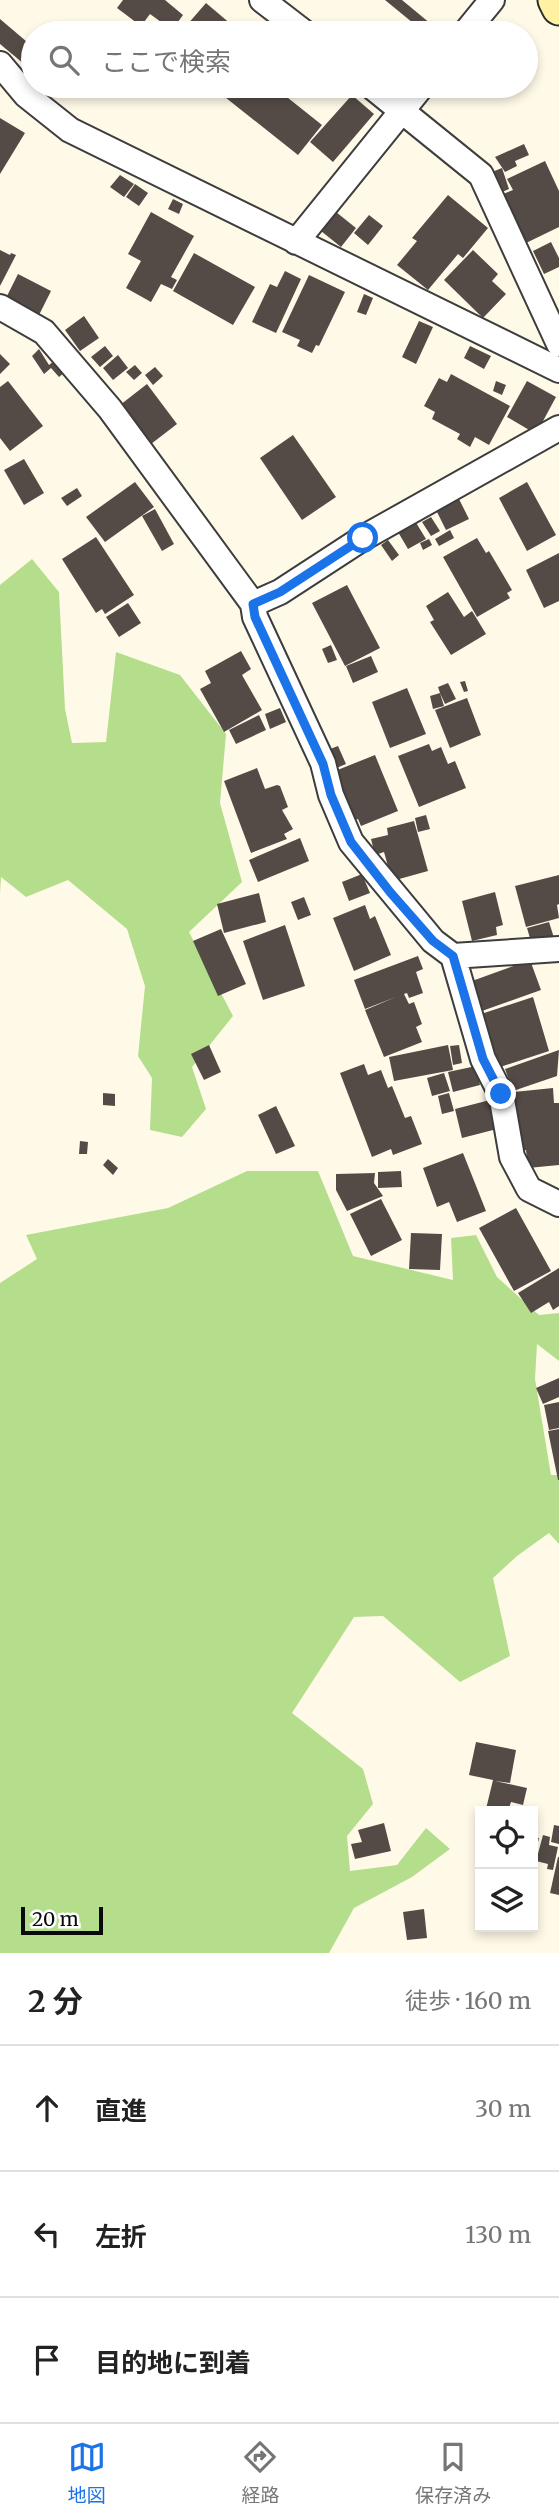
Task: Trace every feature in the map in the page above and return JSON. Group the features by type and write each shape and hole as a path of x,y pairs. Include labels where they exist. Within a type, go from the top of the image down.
{"street":[{"path":"262,0 289,21"},
{"path":"475,21 492,0"},
{"path":"555,0 559,8"},
{"path":"0,64 21,89"},
{"path":"30,98 69,130 559,370"},
{"path":"386,98 481,175 559,344"},
{"path":"296,242 412,98"},
{"path":"0,307 44,332 110,409 253,604 255,617 323,764 331,795 351,842 433,941 453,956 483,1059 501,1094 512,1157 530,1189 559,1204"},
{"path":"253,604 280,592 363,538 559,428"},
{"path":"453,956 559,949"}],"green space":[{"path":"32,559 59,592 65,709 72,743 106,742 116,652 180,675 226,734 220,803 242,882 189,932 233,1016 192,1067 206,1109 182,1137 150,1130 152,1078 138,1056 145,986 127,929 68,880 26,897 1,877 0,894 0,585"},
{"path":"247,1171 318,1171 353,1256 453,1280 451,1238 476,1235 497,1277 539,1315 559,1313 559,1361 537,1344 535,1379 551,1475 559,1475 559,1544 549,1533 517,1556 493,1578 510,1656 460,1682 383,1616 354,1617 292,1713 363,1769 373,1804 347,1836 350,1871 397,1865 426,1828 450,1849 412,1877 354,1908 329,1953 0,1953 0,1283 37,1259 26,1235 168,1208"}],"building":[{"path":"123,0 165,0 183,15 179,21 160,21 150,14 145,21 134,21 117,8"},
{"path":"385,0 402,0 427,21 411,21"},
{"path":"206,3 227,21 190,21"},
{"path":"0,19 21,37 21,62 0,44"},
{"path":"226,98 288,98 322,125 298,155"},
{"path":"349,98 355,98 374,114 333,162 310,142"},
{"path":"0,118 25,133 0,174"},
{"path":"524,144 529,155 515,161 517,166 505,172 495,157"},
{"path":"545,161 559,191 559,227 526,243 503,194 513,190 507,179"},
{"path":"502,168 509,189 500,193 492,172"},
{"path":"120,175 134,184 124,197 110,187"},
{"path":"135,184 148,193 139,206 126,197"},
{"path":"448,195 488,228 463,258 458,254 428,290 397,265 417,241 412,238"},
{"path":"173,199 183,204 179,214 168,209"},
{"path":"151,212 194,236 171,277 177,280 172,289 161,284 151,302 126,288 141,261 128,254"},
{"path":"336,212 356,228 341,247 321,231"},
{"path":"369,215 383,226 368,245 354,233"},
{"path":"551,242 559,258 559,267 544,274 533,251"},
{"path":"0,250 16,255 0,286"},
{"path":"473,250 498,274 492,281 506,294 483,318 444,280"},
{"path":"194,253 255,287 233,325 173,291"},
{"path":"285,271 301,279 276,333 252,322 270,284 277,287"},
{"path":"18,274 51,291 39,315 6,298"},
{"path":"309,275 345,292 319,346 316,345 312,353 297,346 300,340 282,332"},
{"path":"364,294 373,298 366,315 357,312"},
{"path":"84,316 99,338 80,351 65,330"},
{"path":"419,321 433,327 416,364 402,357"},
{"path":"105,346 113,356 100,367 91,357"},
{"path":"470,346 491,356 484,369 464,358"},
{"path":"39,349 49,365 55,360 65,372 59,377 51,368 44,374 32,356"},
{"path":"0,354 10,364 0,374"},
{"path":"118,355 128,368 113,380 103,368"},
{"path":"135,365 142,373 134,380 126,372"},
{"path":"155,367 163,376 153,385 145,375"},
{"path":"451,374 510,406 489,445 475,437 470,447 457,439 460,434 432,419 435,412 424,406 439,378 447,382"},
{"path":"8,381 43,426 10,451 0,438 0,387"},
{"path":"496,381 506,385 502,395 493,391"},
{"path":"527,381 556,397 536,434 507,417"},
{"path":"147,384 177,424 151,444 120,405"},
{"path":"293,435 336,497 302,520 260,458"},
{"path":"24,459 44,493 24,505 4,470"},
{"path":"135,482 154,507 105,542 86,517"},
{"path":"527,482 556,535 527,551 499,498"},
{"path":"77,488 82,496 67,506 61,498"},
{"path":"458,497 469,519 446,530 435,508"},
{"path":"155,509 174,544 162,551 142,516"},
{"path":"431,517 440,531 431,536 422,522"},
{"path":"415,521 426,539 408,549 398,532"},
{"path":"450,530 454,538 439,546 435,539"},
{"path":"96,537 134,595 105,614 102,609 96,613 62,559"},
{"path":"477,538 486,553 489,551 512,590 507,593 510,598 477,617 443,557"},
{"path":"429,539 432,545 423,550 420,543"},
{"path":"388,540 399,555 392,561 381,545"},
{"path":"559,553 559,601 544,608 526,570"},
{"path":"347,585 380,648 345,666 312,603"},
{"path":"448,592 464,617 472,611 486,634 451,655 430,622 434,620 426,606"},
{"path":"128,603 141,623 119,637 106,617"},
{"path":"331,645 337,660 328,663 322,649"},
{"path":"241,651 251,669 242,675 262,710 224,732 200,689 211,683 205,671"},
{"path":"371,656 378,672 353,683 346,666"},
{"path":"465,681 468,691 464,692 460,682"},
{"path":"448,683 456,699 445,704 438,687"},
{"path":"407,688 426,734 390,748 372,702"},
{"path":"440,693 444,706 433,709 430,696"},
{"path":"467,698 481,735 450,748 435,710"},
{"path":"280,708 286,722 270,729 265,714"},
{"path":"259,715 266,730 236,744 229,730"},
{"path":"429,744 432,751 441,747 448,764 455,761 466,788 419,807 398,756"},
{"path":"338,746 346,764 334,769 325,751"},
{"path":"375,755 398,811 361,826 358,819 354,820 335,771"},
{"path":"257,768 265,789 280,786 288,807 282,810 293,829 284,834 287,839 251,853 224,781"},
{"path":"426,815 430,829 418,832 415,818"},
{"path":"414,821 428,871 392,881 384,852 375,855 371,839 388,835 387,828"},
{"path":"300,838 309,861 258,882 249,860"},
{"path":"362,874 370,893 349,901 342,882"},
{"path":"559,875 559,918 526,927 515,886"},
{"path":"495,892 503,925 496,927 497,935 472,941 462,901"},
{"path":"259,893 266,922 224,933 217,904"},
{"path":"304,897 311,915 298,920 291,902"},
{"path":"365,905 370,919 375,916 391,955 354,971 333,918"},
{"path":"549,922 555,941 532,945 527,928"},
{"path":"285,925 305,986 263,1000 243,941"},
{"path":"221,929 246,984 218,996 193,941"},
{"path":"418,956 423,969 416,972 423,993 409,998 407,993 404,994 409,1004 414,1002 422,1024 416,1027 422,1042 384,1057 365,1010 396,997 365,1009 354,980"},
{"path":"530,960 541,990 482,1011 472,981"},
{"path":"533,997 549,1051 497,1068 481,1014"},
{"path":"209,1045 221,1072 204,1080 191,1054"},
{"path":"448,1045 453,1070 394,1081 389,1057"},
{"path":"459,1045 462,1063 453,1065 450,1046"},
{"path":"559,1050 557,1076 513,1091 505,1069"},
{"path":"364,1064 368,1075 381,1070 388,1088 392,1086 405,1118 411,1116 422,1144 393,1155 391,1149 372,1157 340,1073"},
{"path":"476,1066 480,1085 453,1092 448,1072"},
{"path":"444,1073 450,1091 432,1096 427,1078"},
{"path":"553,1088 554,1103 559,1103 559,1165 528,1168 526,1150 520,1151 514,1092"},
{"path":"103,1093 115,1094 115,1106 103,1105"},
{"path":"449,1093 454,1111 442,1114 438,1096"},
{"path":"490,1100 497,1129 462,1138 455,1109"},
{"path":"276,1106 295,1146 276,1154 258,1115"},
{"path":"80,1141 88,1142 87,1154 79,1154"},
{"path":"463,1153 486,1211 457,1222 449,1202 437,1207 423,1168"},
{"path":"108,1159 118,1168 113,1175 103,1165"},
{"path":"401,1171 402,1187 378,1188 378,1172"},
{"path":"375,1173 374,1183 383,1196 347,1211 336,1190 336,1174"},
{"path":"381,1199 402,1240 371,1256 350,1214"},
{"path":"516,1208 551,1271 514,1291 479,1228"},
{"path":"411,1233 442,1234 440,1270 409,1269"},
{"path":"559,1268 559,1306 553,1310 549,1302 531,1313 518,1293"},
{"path":"559,1378 559,1397 543,1404 536,1388"},
{"path":"559,1402 559,1428 549,1430 544,1405"},
{"path":"559,1429 559,1480 558,1480 548,1431"},
{"path":"476,1742 516,1750 510,1783 495,1781 527,1788 523,1805 511,1802 510,1806 487,1806 493,1780 469,1775"},
{"path":"384,1823 391,1851 355,1859 351,1844 362,1842 358,1830"},
{"path":"554,1825 559,1826 559,1844 551,1842"},
{"path":"543,1835 550,1837 549,1845 558,1847 553,1870 547,1869 548,1864 538,1862"},
{"path":"559,1857 559,1895 550,1893"},
{"path":"424,1909 427,1938 407,1940 403,1912"}],"route":[{"path":"363,538 280,592 253,604 255,617 323,764 331,795 351,842 433,941 453,956 483,1059 501,1094"}]}
